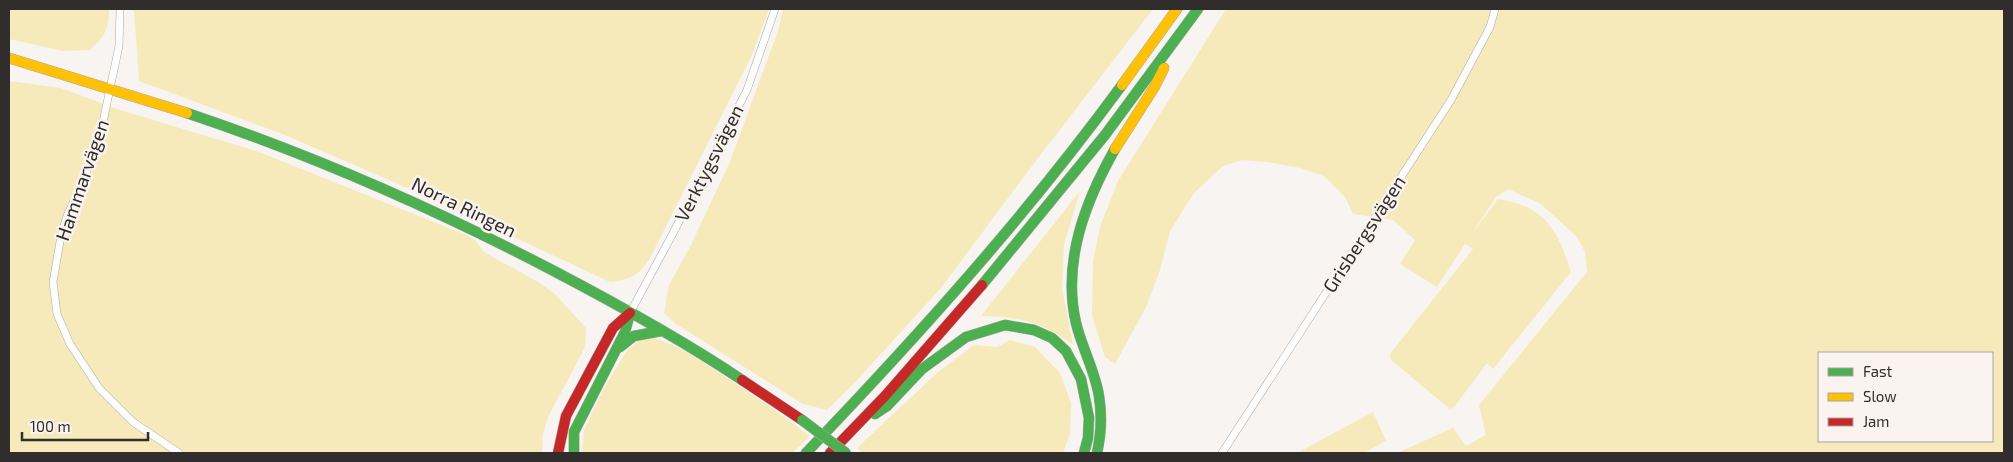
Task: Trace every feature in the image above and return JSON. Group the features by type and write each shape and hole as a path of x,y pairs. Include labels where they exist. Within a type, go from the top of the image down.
{"main road":[{"path":"806,453 903,350 1051,178 1123,84 1177,9"},
{"path":"830,453 858,425 1000,266 1153,73 1198,9"},
{"path":"1097,453 1102,434 1099,396 1076,322 1071,284 1077,235 1097,181 1126,130 1155,86 1180,34"},
{"name":"Norra Ringen","path":"9,58 212,122 328,165 412,201 587,288 630,312 802,420 846,453"},
{"name":"Norra Ringen","path":"9,65 31,66"},
{"path":"574,453 574,432 625,332 630,312"},
{"path":"558,453 566,416 613,328 630,312"},
{"path":"858,425 887,406 922,369 966,337 1005,325 1034,330 1052,338 1066,351 1075,364 1086,396 1089,418 1088,438 1084,453"},
{"path":"617,348 639,334 661,331"}],"street":[{"name":"Hammarvägen","path":"120,9 119,46 111,89 100,130 61,236 53,282 57,314 70,344 99,388 133,422 179,453"},
{"name":"Verktygsvägen","path":"630,312 747,90 776,9"},
{"name":"Grisbergsvägen","path":"1222,453 1451,100 1490,27 1496,9"}],"shaded area":[{"path":"9,9 109,9 109,16 105,32 90,50 63,51 9,39"},
{"path":"134,9 769,9 752,55 650,258 634,276 610,282 426,196 285,135 139,81"},
{"path":"783,9 1153,9 941,288 859,378 827,410 803,404 676,324 664,313 669,285 690,247 729,164 778,31"},
{"path":"1226,9 2004,9 2004,453 1397,453 1453,428 1466,446 1486,435 1479,405 1587,272 1585,252 1577,237 1541,204 1508,189 1496,197 1472,234 1498,199 1528,208 1547,222 1554,232 1571,272 1493,369 1487,363 1454,407 1450,409 1391,360 1390,354 1473,249 1465,244 1437,287 1400,264 1415,240 1393,220 1353,214 1345,197 1324,176 1300,168 1267,162 1242,160 1223,166 1194,193 1170,231 1160,270 1146,307 1115,364 1105,357 1092,315 1093,260 1101,224 1118,181"},
{"path":"9,81 61,88 117,109 259,152 466,235 475,240 484,252 538,282 555,294 586,328 585,346 548,417 543,434 542,453 9,453"},
{"path":"1080,191 1064,245 1062,287 1073,345 1051,330 1030,322 1019,319 981,316"},
{"path":"650,337 679,348 697,358 810,436 792,453 582,453 584,430 603,390 626,352 639,340"},
{"path":"1010,340 1035,347 1060,373 1071,403 1070,434 1063,453 862,453 857,448 938,372 974,345 997,347"},
{"path":"1373,412 1386,441 1364,453 1297,453"}],"traffic: fast":[{"path":"982,285 1105,135 1198,9"},
{"path":"806,453 889,365 970,274 1048,181 1122,85"},
{"path":"187,113 327,165 508,247 625,309 696,350 742,380"},
{"path":"1097,453 1101,410 1095,378 1076,323 1072,300 1072,278 1074,255 1086,211 1094,190 1115,149"},
{"path":"574,453 574,432 625,332 630,313"},
{"path":"875,414 887,406 922,369 966,337 1005,325 1034,330 1052,338 1066,351 1081,379 1089,418 1088,438 1084,453"},
{"path":"620,347 634,336 661,331"},
{"path":"802,420 846,453"}],"traffic: slow":[{"path":"1122,85 1177,9"},
{"path":"9,58 187,113"},
{"path":"1115,149 1155,86 1164,68"}],"traffic: jam":[{"path":"830,453 885,396 982,285"},
{"path":"558,453 566,416 613,328 630,313"},
{"path":"742,380 802,420"}]}
